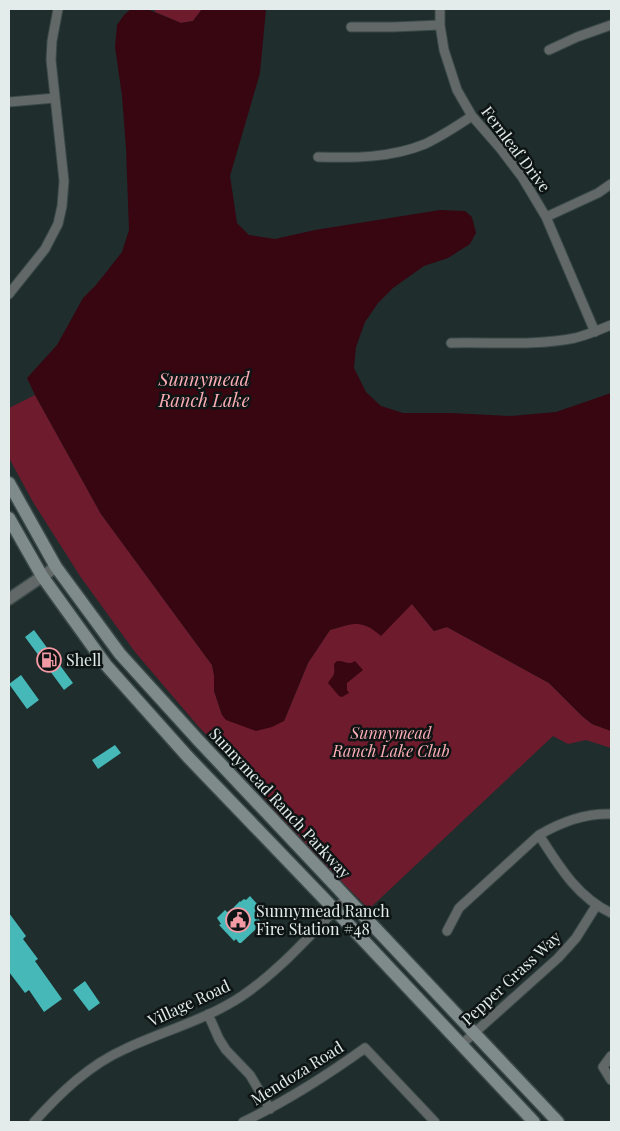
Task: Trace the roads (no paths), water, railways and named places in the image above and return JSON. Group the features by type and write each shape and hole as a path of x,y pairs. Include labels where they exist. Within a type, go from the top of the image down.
{"main road":[{"name":"Sunnymead Ranch Parkway","path":"9,483 56,567 120,654 199,741 558,1122"},
{"name":"Sunnymead Ranch Parkway","path":"9,518 42,576 106,665 188,757 534,1122"}],"street":[{"path":"9,294 46,248 58,224 62,206 64,181 51,60 52,41 58,9"},
{"name":"Fernleaf Drive","path":"440,9 440,25 444,50 457,90 472,116 500,148 546,217 595,332"},
{"path":"549,50 577,36 611,24"},
{"path":"351,27 440,25"},
{"path":"9,102 55,98"},
{"path":"318,157 353,158 409,149 440,136 472,116"},
{"path":"546,217 598,193 611,184"},
{"path":"9,278 16,284"},
{"path":"451,342 531,342 574,338 611,325"},
{"path":"9,599 56,567"},
{"path":"447,931 459,908 539,835 552,827 570,820 590,815 611,814"},
{"path":"539,835 564,873 584,896 596,906 611,914"},
{"name":"Village Road","path":"34,1122 69,1085 100,1063 122,1050 208,1014 241,996 271,974 348,898"},
{"name":"Pepper Grass Way","path":"462,1044 558,958 576,938 596,906"},
{"path":"208,1014 226,1050 250,1076 270,1109"},
{"name":"Mendoza Road","path":"244,1122 320,1080 364,1048 435,1122"},
{"path":"611,1056 603,1067 611,1080"}],"water":[{"name":"Sunnymead Ranch Lake","path":"131,9 147,9 181,23 193,21 202,9 266,9 260,73 230,176 237,223 249,235 275,239 315,230 440,210 465,211 472,217 476,233 470,244 448,258 424,266 393,288 378,303 365,322 356,347 354,368 366,392 381,406 403,413 511,416 556,412 611,393 611,731 592,724 549,683 447,627 434,631 412,604 381,636 368,627 357,624 330,630 308,663 284,721 272,727 256,731 226,720 222,715 214,691 212,665 101,514 27,378 57,345 83,298 96,285 122,252 129,230 126,148 122,96 115,47 117,25"},
{"path":"337,661 350,663 355,661 363,670 347,683 349,693 342,697 328,683 334,675 334,664"}],"place":[{"name":"Shell","path":"49,660"},
{"name":"Sunnymead Ranch Fire Station #48","path":"238,920"}],"park label":[{"name":"Sunnymead Ranch Lake Club","path":"391,742"}]}
